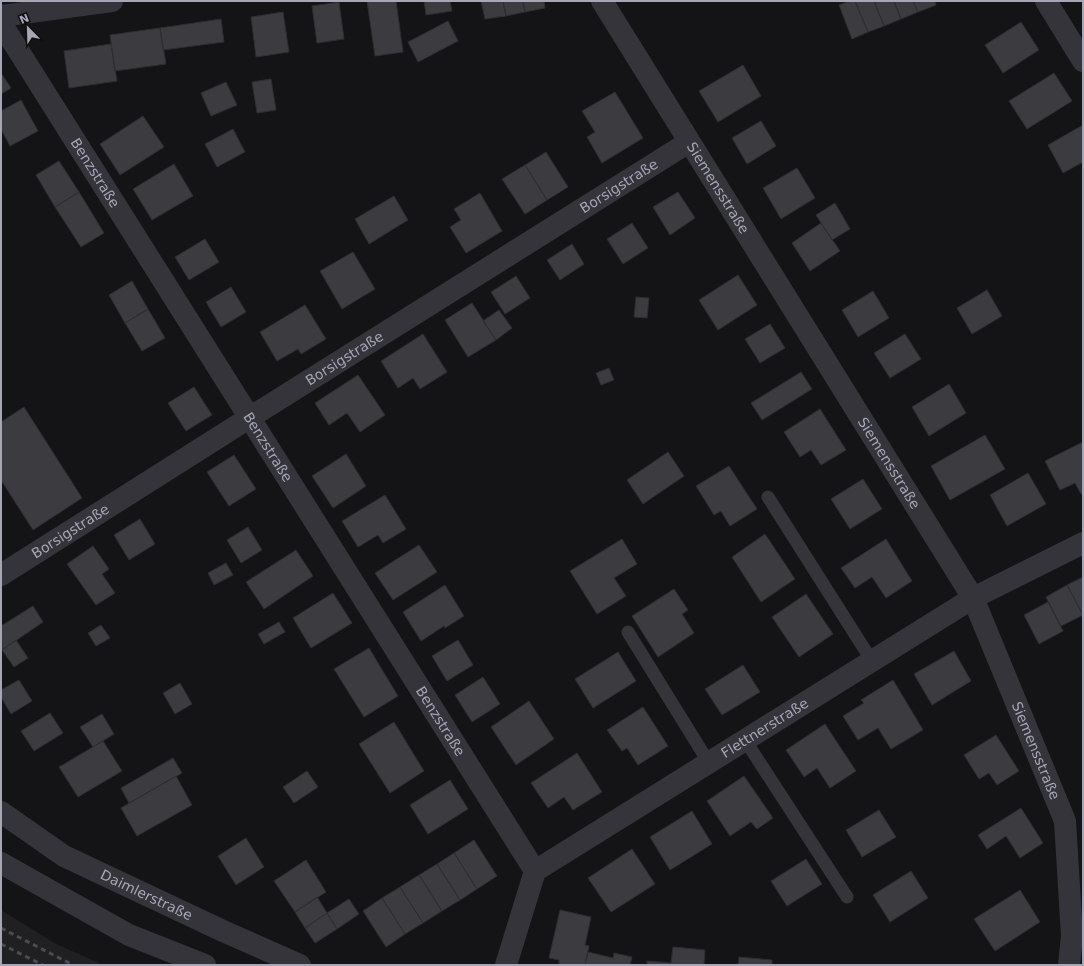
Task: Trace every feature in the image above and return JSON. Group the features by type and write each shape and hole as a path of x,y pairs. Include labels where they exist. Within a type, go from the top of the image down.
{"street":[{"path":"1,16 112,1"},
{"name":"Siemensstraße","path":"602,1 973,598 1065,821 1078,935 1069,965"},
{"path":"1046,1 1083,61"},
{"name":"Benzstraße","path":"1,23 535,871"},
{"name":"Borsigstraße","path":"1,575 689,142"},
{"name":"Flettnerstraße","path":"535,871 973,598 1083,543"},
{"name":"Daimlerstraße","path":"1,812 64,856 223,931 300,965"},
{"path":"1,863 129,935 205,965"},
{"path":"506,965 535,871"}],"lane":[{"path":"768,497 872,661"},
{"path":"628,632 709,763"},
{"path":"745,740 847,897"}],"shaded area":[{"path":"1,910 56,944 104,965 1,965"}],"building":[{"path":"367,1 396,1 403,52 375,56"},
{"path":"424,1 450,1 452,11 426,15"},
{"path":"481,1 503,1 506,16 485,19"},
{"path":"503,1 523,1 525,12 506,16"},
{"path":"523,1 544,1 545,8 525,12"},
{"path":"849,1 855,1 868,32 852,39 839,5"},
{"path":"855,1 874,1 884,26 868,32"},
{"path":"874,1 894,1 901,19 884,26"},
{"path":"894,1 913,1 918,12 901,19"},
{"path":"913,1 935,1 936,5 918,12"},
{"path":"339,2 344,39 317,43 312,6"},
{"path":"283,12 289,52 256,57 251,17"},
{"path":"221,19 224,42 163,50 160,28"},
{"path":"448,21 458,41 418,62 408,42"},
{"path":"1021,22 1039,50 1003,73 985,45"},
{"path":"160,28 166,64 115,71 110,35"},
{"path":"111,44 117,81 69,88 64,51"},
{"path":"743,65 761,96 718,122 699,91"},
{"path":"1,73 11,88 1,94"},
{"path":"1054,73 1072,101 1027,129 1009,101"},
{"path":"271,79 276,110 257,113 252,82"},
{"path":"226,82 237,105 211,116 201,93"},
{"path":"615,92 643,138 602,163 587,137 595,132 582,111"},
{"path":"21,100 38,131 10,146 1,129 1,111"},
{"path":"143,116 164,147 120,175 100,144"},
{"path":"761,121 776,146 747,164 732,138"},
{"path":"1083,125 1083,162 1063,173 1048,145"},
{"path":"233,129 245,152 217,167 205,144"},
{"path":"546,152 568,187 547,200 525,165"},
{"path":"59,161 79,192 55,207 36,175"},
{"path":"174,164 193,196 152,220 133,189"},
{"path":"525,165 547,200 525,214 502,179"},
{"path":"797,168 815,198 781,219 763,188"},
{"path":"79,192 104,233 81,247 55,207"},
{"path":"678,192 695,218 670,235 653,207"},
{"path":"480,193 502,231 466,253 450,227 461,220 454,209"},
{"path":"394,196 408,220 369,244 355,219"},
{"path":"835,203 850,229 832,240 816,215"},
{"path":"632,223 648,248 623,264 607,239"},
{"path":"821,223 840,251 810,271 792,243"},
{"path":"205,239 219,262 189,280 175,257"},
{"path":"572,244 584,264 560,280 547,260"},
{"path":"353,252 375,289 342,309 320,271"},
{"path":"738,275 757,305 718,330 699,300"},
{"path":"516,276 530,298 505,314 491,292"},
{"path":"132,281 148,309 125,323 109,295"},
{"path":"231,287 246,312 221,327 206,302"},
{"path":"987,290 1002,316 972,334 957,308"},
{"path":"873,291 889,318 858,337 842,310"},
{"path":"636,297 649,298 647,318 634,317"},
{"path":"472,303 496,340 468,357 445,320"},
{"path":"305,305 326,339 301,354 298,349 277,361 260,332"},
{"path":"148,309 165,338 142,351 125,323"},
{"path":"499,310 512,328 496,340 483,321"},
{"path":"770,324 785,348 760,363 745,339"},
{"path":"423,334 447,372 420,389 413,378 398,388 381,361"},
{"path":"905,334 921,359 890,378 874,353"},
{"path":"609,368 614,380 601,385 596,373"},
{"path":"801,372 812,389 762,420 751,403"},
{"path":"358,375 385,415 360,432 347,413 329,425 315,403"},
{"path":"949,384 966,413 929,436 912,407"},
{"path":"194,387 212,415 186,431 168,403"},
{"path":"24,407 82,498 33,530 1,480 1,422"},
{"path":"820,409 846,450 821,465 811,450 800,457 784,432"},
{"path":"985,435 1005,469 950,500 931,466"},
{"path":"1083,442 1083,493 1081,494 1075,483 1060,490 1045,461"},
{"path":"668,452 684,476 643,504 627,480"},
{"path":"346,454 366,486 333,508 312,476"},
{"path":"234,455 256,489 229,506 207,472"},
{"path":"729,466 757,509 730,526 721,511 714,515 696,486"},
{"path":"1028,473 1046,504 1007,526 990,495"},
{"path":"863,479 882,509 850,529 831,499"},
{"path":"385,495 406,529 383,543 378,535 358,547 342,521"},
{"path":"140,519 155,544 129,560 114,535"},
{"path":"248,527 262,550 241,563 227,540"},
{"path":"765,534 795,579 761,602 732,557"},
{"path":"622,539 637,564 614,578 626,596 597,614 570,571"},
{"path":"886,539 912,581 886,598 872,577 855,588 841,568"},
{"path":"419,545 437,572 393,600 375,573"},
{"path":"93,546 109,569 102,574 115,593 96,605 67,564"},
{"path":"296,550 313,576 264,609 246,582"},
{"path":"226,563 233,575 214,585 208,573"},
{"path":"1083,577 1083,615 1067,585"},
{"path":"445,585 464,616 445,628 444,626 421,641 403,612"},
{"path":"1067,585 1083,615 1061,626 1046,597"},
{"path":"674,589 688,610 682,614 694,633 658,657 632,616"},
{"path":"333,593 352,623 311,648 293,618"},
{"path":"806,594 833,634 799,657 772,617"},
{"path":"1048,602 1063,631 1039,644 1024,615"},
{"path":"33,606 43,622 2,650 1,626"},
{"path":"279,622 285,632 264,644 258,634"},
{"path":"101,625 110,638 96,646 88,633"},
{"path":"16,640 28,658 14,667 2,650"},
{"path":"458,640 473,665 447,681 432,656"},
{"path":"369,648 398,696 364,717 334,669"},
{"path":"954,651 971,681 932,705 914,674"},
{"path":"618,652 636,681 593,708 575,679"},
{"path":"743,665 760,692 722,715 705,689"},
{"path":"483,677 500,704 472,722 455,695"},
{"path":"19,680 32,701 11,714 1,697 1,690"},
{"path":"893,680 923,730 891,749 878,728 858,740 843,716 864,703 861,700"},
{"path":"180,683 192,704 175,714 163,693"},
{"path":"529,701 554,739 516,765 491,727"},
{"path":"643,707 668,746 638,765 627,748 622,751 607,730"},
{"path":"50,713 63,733 34,751 21,731"},
{"path":"102,714 114,734 93,747 80,727"},
{"path":"394,722 424,771 390,793 359,744"},
{"path":"825,724 856,771 830,788 817,768 804,777 786,750"},
{"path":"996,735 1019,771 997,785 989,773 979,779 964,755"},
{"path":"103,741 122,771 78,797 59,767"},
{"path":"577,753 602,792 573,810 564,797 548,808 531,783"},
{"path":"173,758 182,773 129,803 121,788"},
{"path":"307,771 318,787 294,803 283,787"},
{"path":"176,776 192,805 137,836 121,808"},
{"path":"744,776 773,818 757,829 751,822 730,836 707,801"},
{"path":"450,780 468,809 428,834 410,805"},
{"path":"1021,808 1043,843 1020,858 1006,836 987,849 978,835"},
{"path":"879,810 896,837 862,857 846,830"},
{"path":"692,811 712,844 670,870 650,837"},
{"path":"246,838 264,867 236,885 218,856"},
{"path":"474,840 497,876 477,889 454,853"},
{"path":"632,849 655,884 611,912 588,878"},
{"path":"454,853 477,889 460,900 437,864"},
{"path":"806,859 822,884 787,906 771,881"},
{"path":"306,860 326,892 295,912 274,881"},
{"path":"437,864 460,900 442,911 419,875"},
{"path":"911,871 928,898 890,922 873,895"},
{"path":"419,875 442,911 423,923 400,887"},
{"path":"400,887 423,923 405,934 382,898"},
{"path":"1020,890 1040,922 995,951 974,919"},
{"path":"317,897 327,913 305,928 295,912"},
{"path":"382,898 405,934 386,947 363,911"},
{"path":"349,899 359,914 337,929 327,913"},
{"path":"560,910 591,917 585,945 589,946 585,965 559,965 559,960 549,958"},
{"path":"327,913 337,929 315,943 305,928"},
{"path":"673,947 705,950 704,965 647,965 647,961 671,963"},
{"path":"588,952 613,958 614,953 632,957 630,965 585,965"},
{"path":"739,957 772,960 772,965 738,965"}],"railway":[{"path":"1,928 73,965"},
{"path":"1,944 43,965"}]}
